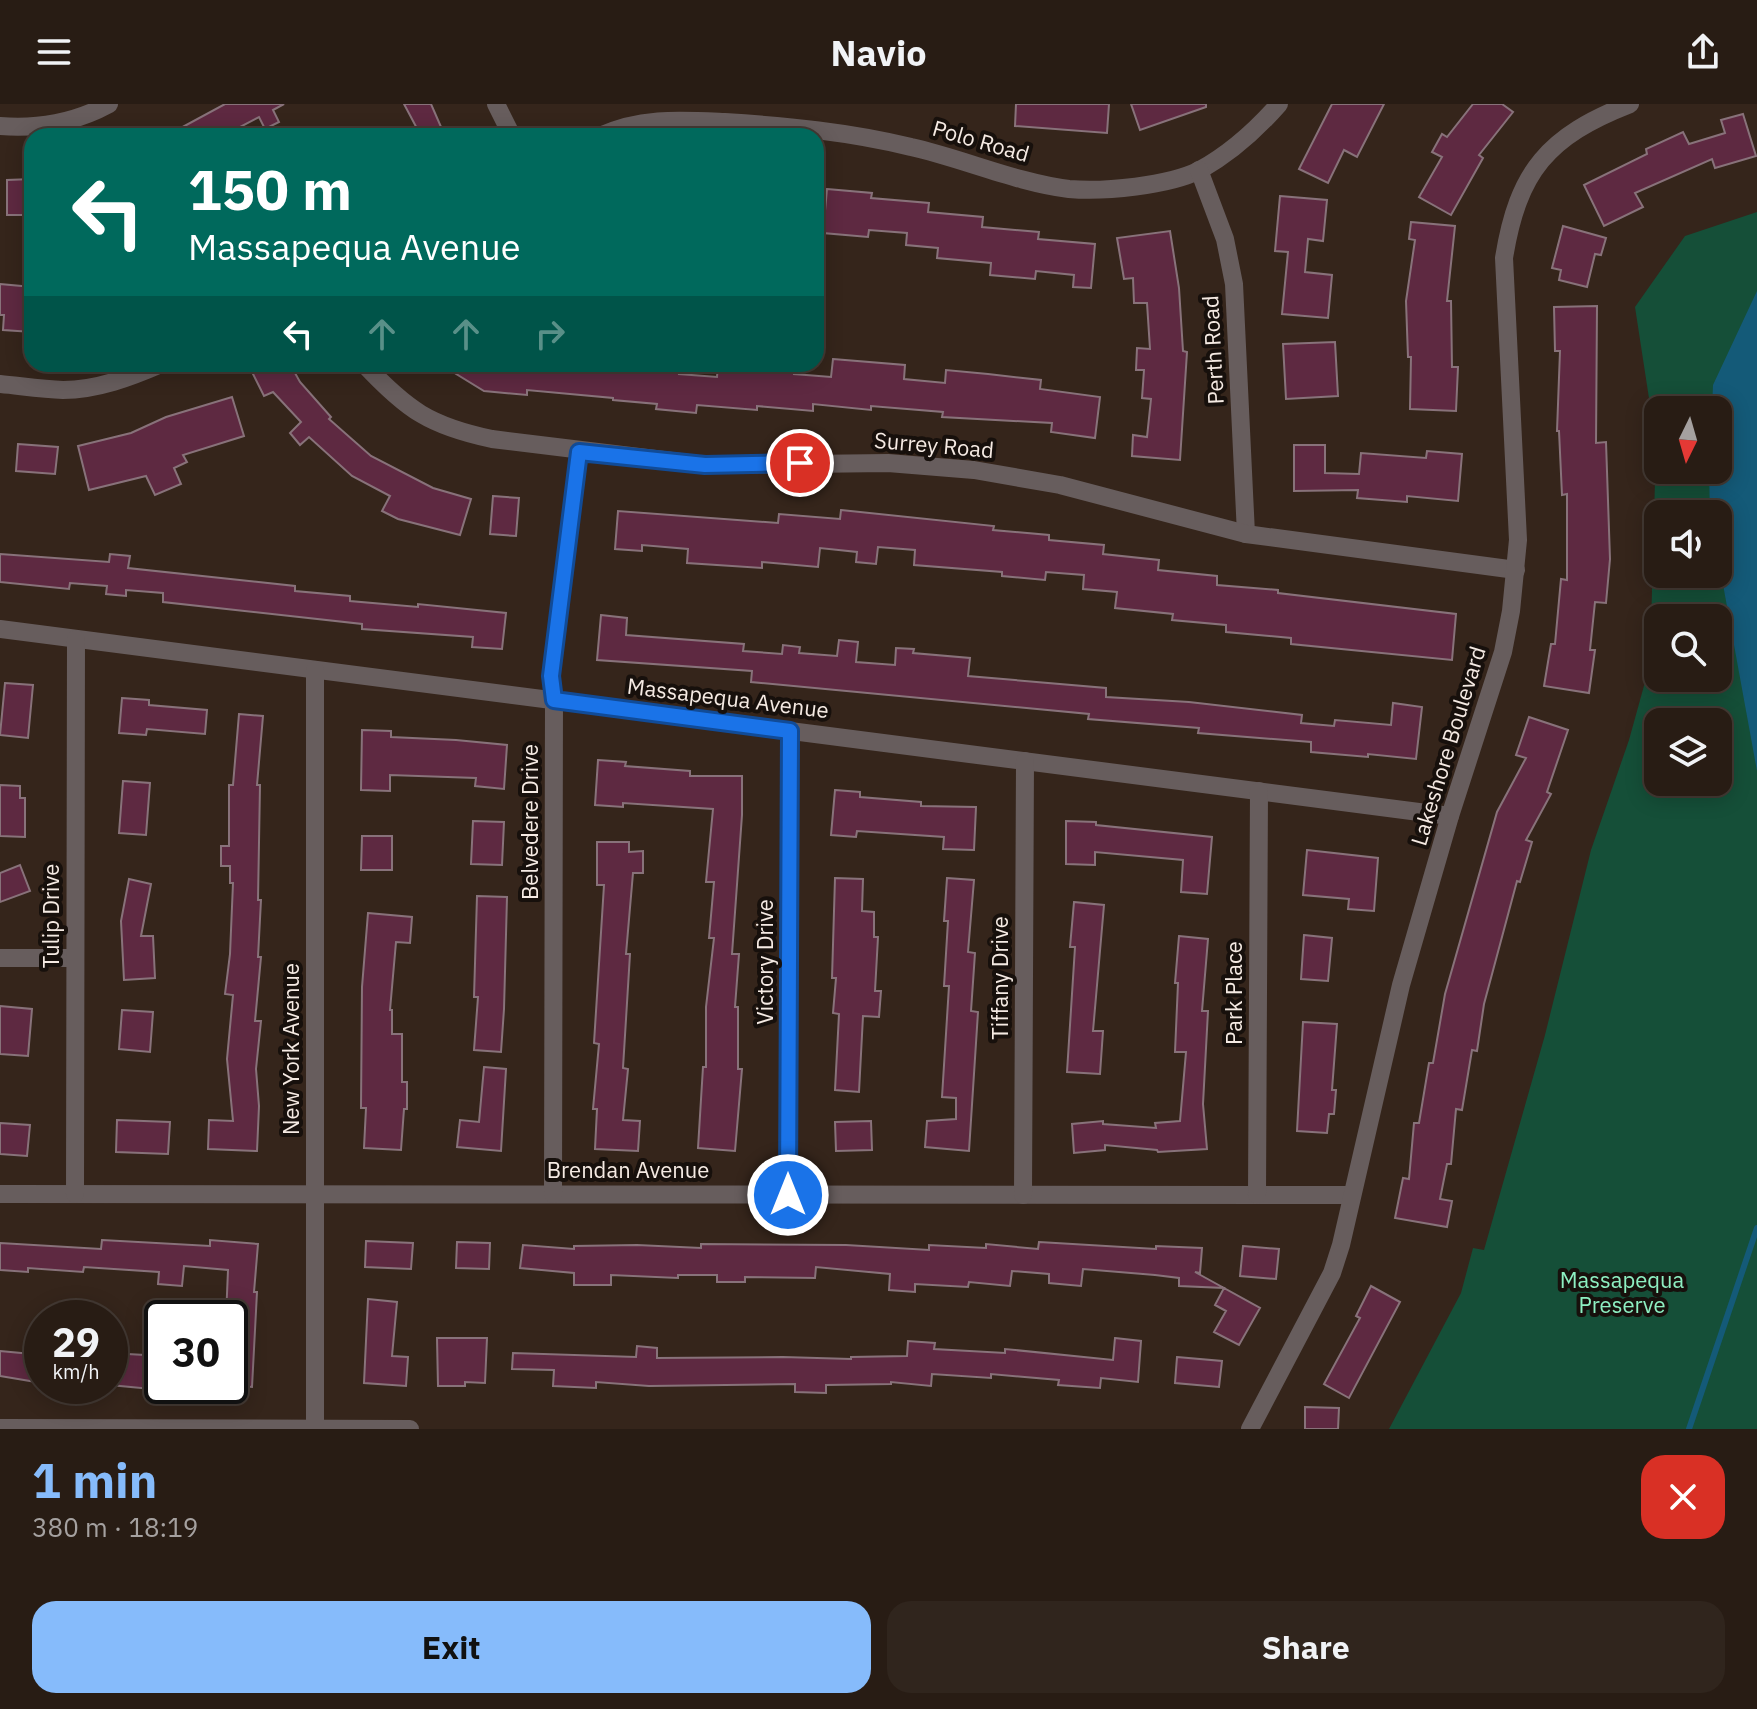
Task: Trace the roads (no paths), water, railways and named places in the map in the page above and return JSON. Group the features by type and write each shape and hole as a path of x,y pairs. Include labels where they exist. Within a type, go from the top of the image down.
{"street":[{"path":"0,126 62,123 109,104"},
{"path":"496,104 508,128"},
{"name":"Polo Road","path":"824,131 857,135 946,155 1068,188 1123,188 1151,184 1199,170 1247,136 1279,104"},
{"name":"Lakeshore Boulevard","path":"1250,1429 1332,1273 1401,985 1450,816 1503,652 1516,570 1517,524 1504,258 1510,221 1527,181 1553,148 1594,118 1630,104"},
{"name":"Polo Road","path":"616,128 670,119 795,128"},
{"name":"Perth Road","path":"1199,170 1225,239 1234,284 1246,534"},
{"path":"0,384 80,389 110,383 140,372"},
{"name":"Surrey Road","path":"372,372 415,412 439,424 492,439 705,465 888,463 974,470 1060,485 1246,534 1516,570"},
{"name":"Belvedere Drive","path":"553,1194 554,700 551,676 579,452"},
{"name":"Massapequa Avenue","path":"0,629 1450,816"},
{"name":"Tulip Drive","path":"75,1194 76,639"},
{"name":"New York Avenue","path":"315,670 315,1429"},
{"name":"Victory Drive","path":"788,1195 790,731"},
{"name":"Tiffany Drive","path":"1023,1195 1025,761"},
{"name":"Park Place","path":"1257,1195 1259,791"},
{"path":"0,958 75,958"},
{"name":"Brendan Avenue","path":"0,1194 1352,1195"},
{"path":"0,1428 410,1429"}],"water":[{"path":"1757,291 1757,771 1732,634 1732,604 1727,604 1724,588 1732,588 1732,500 1710,500 1709,484 1732,484 1732,396 1713,396 1713,385"}],"waterway":[{"path":"1689,1429 1757,1228"}],"park label":[{"name":"Massapequa Preserve","path":"1622,1292"}]}
